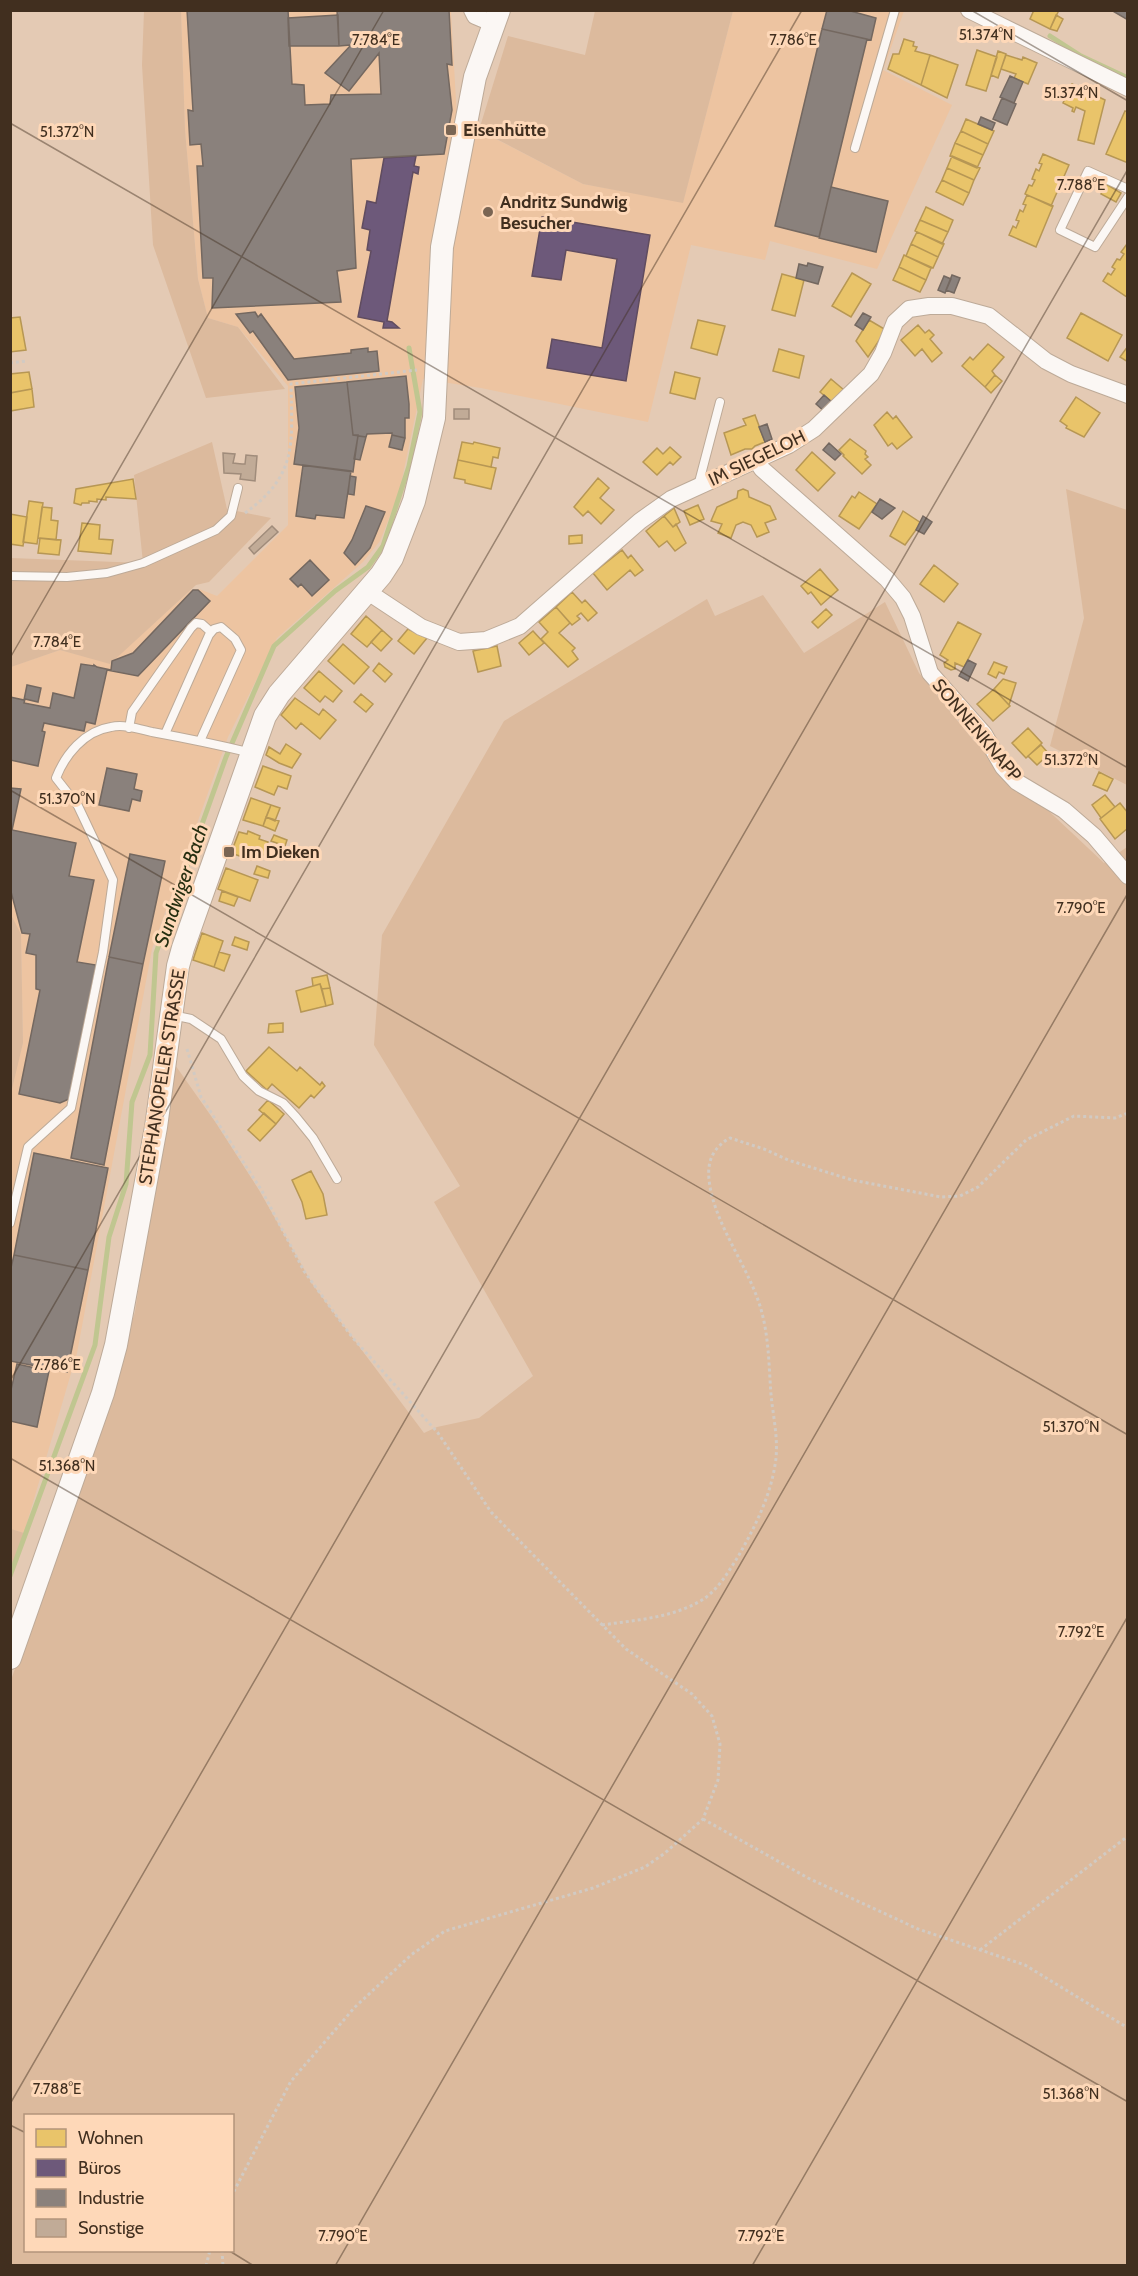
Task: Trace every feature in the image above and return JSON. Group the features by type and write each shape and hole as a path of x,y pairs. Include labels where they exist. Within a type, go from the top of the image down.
{"street":[{"path":"472,10 475,16 497,17"},
{"path":"969,10 1128,88"},
{"name":"STEPHANOPELER STRASSE","path":"10,1658 103,1394 116,1345 154,1139 183,948 245,752 279,694 368,591 392,558 414,501 434,418 442,247 468,106 475,77 497,17"},
{"name":"IM SIEGELOH","path":"368,591 421,627 459,642 486,640 520,626 640,521 671,499 789,445 814,429 871,374 883,353 895,322 909,309 952,306 990,316 1046,361 1071,374 1128,394"},
{"name":"SONNENKNAPP","path":"756,460 769,476 887,579 903,598 912,616 930,673 984,735 1004,767 1017,782 1041,795 1072,817 1094,836 1128,876"}],"lane":[{"path":"855,148 895,10"},
{"path":"1128,189 1088,171 1060,230 1095,247 1128,196"},
{"path":"698,486 720,402"},
{"path":"10,576 67,577 107,573 143,563 220,526 231,516 238,488"},
{"path":"129,728 132,712 191,628 196,624 202,624 211,632"},
{"path":"165,734 211,632 221,627 235,639 241,650 200,741"},
{"path":"10,1223 28,1147 71,1108 103,952 113,880 78,806 56,778 62,762 82,740 108,727 165,734 245,752"},
{"path":"171,1023 191,1018 221,1039 243,1076 259,1091 283,1103 297,1117 313,1138 337,1179"}],"path":[{"path":"10,363 26,361"},
{"path":"220,526 234,520 264,499 287,466 291,437 291,384 427,369 437,370"},
{"path":"171,1023 184,1035 201,1097 262,1191 304,1271 352,1337 438,1433 491,1512 626,1649 692,1694 712,1716 720,1744 718,1780 703,1819 677,1844 645,1867 593,1888 446,1931 411,1955 355,2007 291,2081 234,2191"},
{"path":"602,1625 673,1614 704,1599 729,1572 763,1507 773,1477 776,1456 775,1434 764,1323 750,1279 718,1213 709,1180 709,1164 718,1144 730,1138 788,1160 852,1180 941,1197 960,1196 978,1187 1026,1140 1074,1116 1115,1118 1128,1113"},
{"path":"703,1819 808,1878 918,1929 1025,1965 1128,2028"},
{"path":"980,1950 1128,1836"}],"shaded area":[{"path":"144,11 181,11 185,130 198,279 208,318 238,327 285,389 206,398 153,245 142,65"},
{"path":"181,11 451,11 457,119 583,184 683,202 733,11 904,11 883,70 952,105 877,269 770,241 765,260 691,245 648,422 481,388 423,379 399,493 380,541 363,562 277,638 228,737 152,949 77,1353 24,1533 10,1529 10,1093 23,1043 21,934 10,915 10,667 60,650 110,663 191,590 199,589 217,596 288,525 288,386 238,327 208,318 198,279 185,130"},
{"path":"595,11 733,11 683,203 583,184 479,130 508,36 585,55"},
{"path":"212,442 227,509 271,518 209,582 196,585 110,664 60,650 11,667 11,558 143,563 134,475"},
{"path":"1066,489 1127,510 1127,785 1050,746 1084,618"},
{"path":"763,595 804,653 885,602 919,673 973,740 1104,863 1127,847 1127,2265 11,2266 11,1680 93,1450 135,1312 173,1062 259,1190 313,1285 424,1433 437,1427 479,1418 533,1376 434,1202 460,1186 374,1045 382,935 504,721 707,599 715,616"},
{"path":"11,915 21,934 23,1043 11,1093"},
{"path":"10,1529 24,1533 11,1577"}],"building: Wohnen":[{"path":"1034,10 1059,10 1050,29 1030,19"},
{"path":"1056,15 1063,19 1057,31 1050,29"},
{"path":"904,39 914,42 913,46 917,47 915,51 930,55 921,85 888,69 893,54 899,54"},
{"path":"977,50 997,57 986,91 966,85"},
{"path":"998,51 1006,54 998,78 991,75"},
{"path":"930,55 958,65 947,98 921,85"},
{"path":"1006,55 1022,60 1023,57 1037,63 1028,84 1014,78 1016,74 1001,69"},
{"path":"1072,84 1105,100 1094,144 1078,140 1085,111 1076,107 1074,112 1073,108 1063,103"},
{"path":"1125,111 1128,112 1128,163 1106,154"},
{"path":"966,119 994,131 988,144 961,131"},
{"path":"961,131 988,144 983,155 955,143"},
{"path":"955,143 983,155 977,168 950,156"},
{"path":"1043,154 1069,165 1051,206 1025,194 1029,185 1032,186 1035,180 1032,179 1036,169 1039,171 1042,164 1039,163"},
{"path":"952,156 980,168 974,180 947,168"},
{"path":"947,168 974,180 969,193 942,180"},
{"path":"942,180 969,193 963,205 936,192"},
{"path":"1106,184 1121,193 1116,202 1101,194"},
{"path":"1027,195 1053,206 1036,247 1009,235 1013,226 1016,228 1019,221 1016,220 1020,210 1023,212 1026,205 1023,204"},
{"path":"926,207 953,220 948,232 920,220"},
{"path":"920,220 948,232 942,244 915,231"},
{"path":"917,232 944,244 938,257 911,244"},
{"path":"911,244 938,257 933,268 906,256"},
{"path":"1127,244 1127,297 1103,281 1108,273 1111,275 1115,269 1112,267 1124,254 1121,252"},
{"path":"904,255 931,268 926,280 899,267"},
{"path":"899,267 926,280 920,292 893,280"},
{"path":"852,273 871,284 851,317 832,306"},
{"path":"782,274 804,280 795,316 772,310"},
{"path":"1081,313 1122,335 1108,361 1067,338"},
{"path":"20,317 26,350 10,352 10,318"},
{"path":"698,320 725,326 717,355 691,348"},
{"path":"869,320 886,330 868,357 856,341"},
{"path":"918,325 925,333 929,330 934,335 930,339 942,353 932,362 922,349 915,356 901,340"},
{"path":"988,344 1004,357 992,371 995,375 985,387 962,366 970,357 973,360"},
{"path":"1128,346 1128,362 1120,357"},
{"path":"779,349 804,356 799,378 773,371"},
{"path":"29,372 32,389 10,393 10,374"},
{"path":"675,372 700,378 695,399 670,393"},
{"path":"995,375 1002,381 991,393 985,387"},
{"path":"831,379 844,390 833,403 820,392"},
{"path":"32,389 34,407 10,411 10,393"},
{"path":"1076,397 1100,413 1084,437 1066,428 1067,426 1060,421"},
{"path":"887,412 893,419 896,416 912,437 897,449 892,443 888,446 874,425"},
{"path":"755,415 765,442 752,449 745,449 731,455 724,433 746,425 743,419"},
{"path":"850,439 866,451 865,454 868,457 865,459 871,465 862,474 839,450"},
{"path":"462,442 473,444 474,442 500,448 498,458 493,457 491,467 458,460"},
{"path":"670,447 681,457 673,465 670,462 657,475 643,462 657,448 663,454"},
{"path":"812,452 835,473 818,491 796,470"},
{"path":"458,460 496,468 491,489 454,478"},
{"path":"598,478 609,488 600,498 614,510 601,524 588,511 583,516 574,507"},
{"path":"133,479 136,499 106,497 106,500 97,499 97,502 89,501 81,505 74,503 76,489"},
{"path":"743,489 748,491 749,497 770,506 776,519 765,523 769,532 757,537 751,525 743,522 736,525 731,538 718,533 722,524 711,521 717,507 737,498 738,491"},
{"path":"859,492 877,504 859,529 839,516 852,496 855,498"},
{"path":"29,501 43,503 37,544 23,542"},
{"path":"698,505 704,519 690,525 684,511"},
{"path":"42,507 52,508 51,520 58,521 56,540 38,538"},
{"path":"674,508 680,522 673,527 664,516"},
{"path":"903,511 921,523 905,545 890,536"},
{"path":"10,514 27,517 23,546 10,544"},
{"path":"664,516 673,527 676,524 686,543 675,551 667,541 659,547 646,531"},
{"path":"82,523 100,525 99,539 113,540 111,554 78,551"},
{"path":"582,535 582,543 569,544 569,536"},
{"path":"40,538 61,540 59,555 38,553"},
{"path":"622,550 628,558 631,555 643,570 635,576 630,570 607,590 593,573"},
{"path":"934,565 958,584 944,602 920,584"},
{"path":"820,569 838,590 821,605 811,592 808,594 801,586"},
{"path":"572,592 582,603 585,600 597,613 588,621 581,613 577,616 580,619 572,625 556,607"},
{"path":"556,607 570,623 559,633 575,648 572,651 578,659 568,667 541,639 548,632 539,622"},
{"path":"826,609 832,615 818,628 812,622"},
{"path":"366,616 382,630 367,647 351,634"},
{"path":"958,622 981,634 964,667 955,663 955,669 951,670 945,667 944,663 948,660 940,655"},
{"path":"408,629 427,638 414,654 398,641"},
{"path":"382,630 392,639 381,651 371,642"},
{"path":"533,631 544,643 529,655 519,643"},
{"path":"343,644 369,667 354,684 328,661"},
{"path":"497,646 501,666 478,672 473,651"},
{"path":"994,662 1007,667 1004,674 999,672 996,678 988,674"},
{"path":"379,663 392,674 385,682 373,671"},
{"path":"319,671 342,691 333,702 325,696 320,702 304,688"},
{"path":"1003,679 1016,683 1009,705 994,689"},
{"path":"994,689 1010,706 993,721 977,704"},
{"path":"361,694 373,704 366,712 354,702"},
{"path":"295,698 319,715 323,709 336,720 320,739 301,723 296,729 281,715"},
{"path":"1028,728 1042,743 1026,758 1012,743"},
{"path":"286,744 301,754 292,768 266,755 269,747 280,754"},
{"path":"1041,745 1049,754 1037,765 1028,756"},
{"path":"263,766 291,776 287,789 278,786 274,795 255,787"},
{"path":"1099,772 1113,779 1107,791 1093,785"},
{"path":"1105,795 1115,807 1101,818 1092,805"},
{"path":"251,798 271,805 263,826 243,820"},
{"path":"1120,803 1128,813 1128,828 1115,839 1100,819"},
{"path":"271,805 280,808 275,821 266,817"},
{"path":"266,817 279,821 275,831 263,826"},
{"path":"248,831 268,842 264,855 254,851 251,860 231,853 239,832 247,834"},
{"path":"274,835 287,840 285,846 271,841"},
{"path":"257,866 270,871 268,878 254,874"},
{"path":"226,868 258,880 250,901 218,889"},
{"path":"222,891 238,897 234,906 219,901"},
{"path":"202,933 223,941 214,967 193,960"},
{"path":"235,937 249,942 247,950 232,945"},
{"path":"219,952 230,955 224,971 214,967"},
{"path":"327,975 330,988 322,989 320,984 313,986 312,978"},
{"path":"320,984 326,1006 301,1012 296,991"},
{"path":"330,988 333,1004 326,1006 322,989"},
{"path":"283,1023 283,1032 268,1033 269,1024"},
{"path":"269,1047 297,1071 300,1067 320,1085 322,1082 325,1086 314,1098 311,1095 299,1108 272,1084 267,1090 246,1071"},
{"path":"268,1100 284,1114 276,1124 259,1110"},
{"path":"264,1113 276,1124 260,1141 248,1130"},
{"path":"311,1171 323,1194 327,1215 306,1219 302,1202 292,1180"}],"building: Büros":[{"path":"416,156 414,166 419,167 418,174 413,172 387,321 399,328 383,328 384,322 358,317 371,251 367,250 370,230 362,228 367,201 376,203 384,158"},
{"path":"542,217 650,235 626,381 547,368 552,339 602,348 617,259 566,250 561,280 532,276"}],"building: Industrie":[{"path":"187,10 288,10 292,84 304,85 305,105 330,104 331,95 381,94 379,53 349,91 325,73 351,45 339,46 337,10 449,10 452,65 447,64 452,110 444,154 351,159 356,268 337,271 341,302 212,308 213,278 203,278 197,166 203,166 201,144 190,145 188,110 193,111"},
{"path":"827,10 847,10 876,18 871,40 822,29"},
{"path":"1111,10 1128,10 1128,20"},
{"path":"338,15 339,46 289,46 288,18"},
{"path":"822,29 867,39 819,237 775,226"},
{"path":"1010,76 1023,82 1014,103 1000,97"},
{"path":"1002,98 1016,104 1007,125 993,119"},
{"path":"981,117 995,123 992,130 978,124"},
{"path":"831,187 888,201 876,252 819,238"},
{"path":"808,263 823,267 818,284 796,278 799,264 807,266"},
{"path":"952,275 960,278 954,293 946,290"},
{"path":"944,276 951,279 945,293 938,290"},
{"path":"255,312 258,317 261,314 294,359 351,353 351,350 368,348 368,352 377,351 379,371 288,380 253,331 250,333 236,314"},
{"path":"863,313 871,317 863,330 855,325"},
{"path":"406,376 409,418 405,418 405,438 392,435 392,433 367,434 366,437 353,435 347,382"},
{"path":"347,382 353,435 358,435 353,472 294,464 299,428 295,387"},
{"path":"824,395 833,403 825,412 816,404"},
{"path":"767,424 772,439 765,442 759,427"},
{"path":"392,435 405,438 402,450 389,447"},
{"path":"358,436 366,437 360,460 354,459"},
{"path":"829,443 841,454 835,460 823,450"},
{"path":"303,465 351,471 344,518 316,515 315,519 296,516"},
{"path":"350,476 356,477 354,495 348,494"},
{"path":"880,499 895,508 882,519 872,512"},
{"path":"366,506 385,512 370,548 355,565 344,553"},
{"path":"923,516 932,522 924,534 916,530"},
{"path":"310,560 329,580 312,596 301,584 298,587 290,579"},
{"path":"193,590 198,590 210,601 138,676 107,670 95,724 86,722 84,731 44,723 42,731 45,732 38,766 10,760 10,697 24,700 27,685 41,688 38,702 25,699 24,703 50,708 53,693 74,698 81,664 111,670 112,661 133,653"},
{"path":"968,660 976,664 968,681 959,676"},
{"path":"107,768 137,774 134,789 142,791 140,801 132,799 129,811 99,805"},
{"path":"10,788 21,789 12,830 76,843 69,876 94,880 77,962 96,965 69,1099 60,1103 19,1094 40,990 36,989 36,955 26,953 30,934 22,933 10,888"},
{"path":"130,854 165,861 143,964 109,957"},
{"path":"109,957 143,964 104,1165 71,1158"},
{"path":"34,1153 108,1168 88,1270 14,1255"},
{"path":"14,1255 88,1270 67,1372 10,1361 10,1272"},
{"path":"17,1364 49,1371 37,1427 10,1421 10,1394"}],"building: Sonstige":[{"path":"454,409 469,409 469,419 454,419"},
{"path":"223,453 235,454 233,463 242,464 245,464 246,455 257,456 255,481 240,479 241,474 224,473"},
{"path":"272,526 278,532 254,554 249,548"}],"waterway":[{"path":"1050,36 1081,56 1128,78"},
{"name":"Sundwiger Bach","path":"10,1576 95,1345 109,1237 126,1184 132,1102 150,1055 156,953 226,757 274,646 335,591 368,567 383,546 409,466 420,412 409,348"}],"place":[{"name":"Eisenhütte","path":"451,130"},
{"name":"Andritz Sundwig Besucher","path":"488,212"},
{"name":"Im Dieken","path":"229,852"}]}
